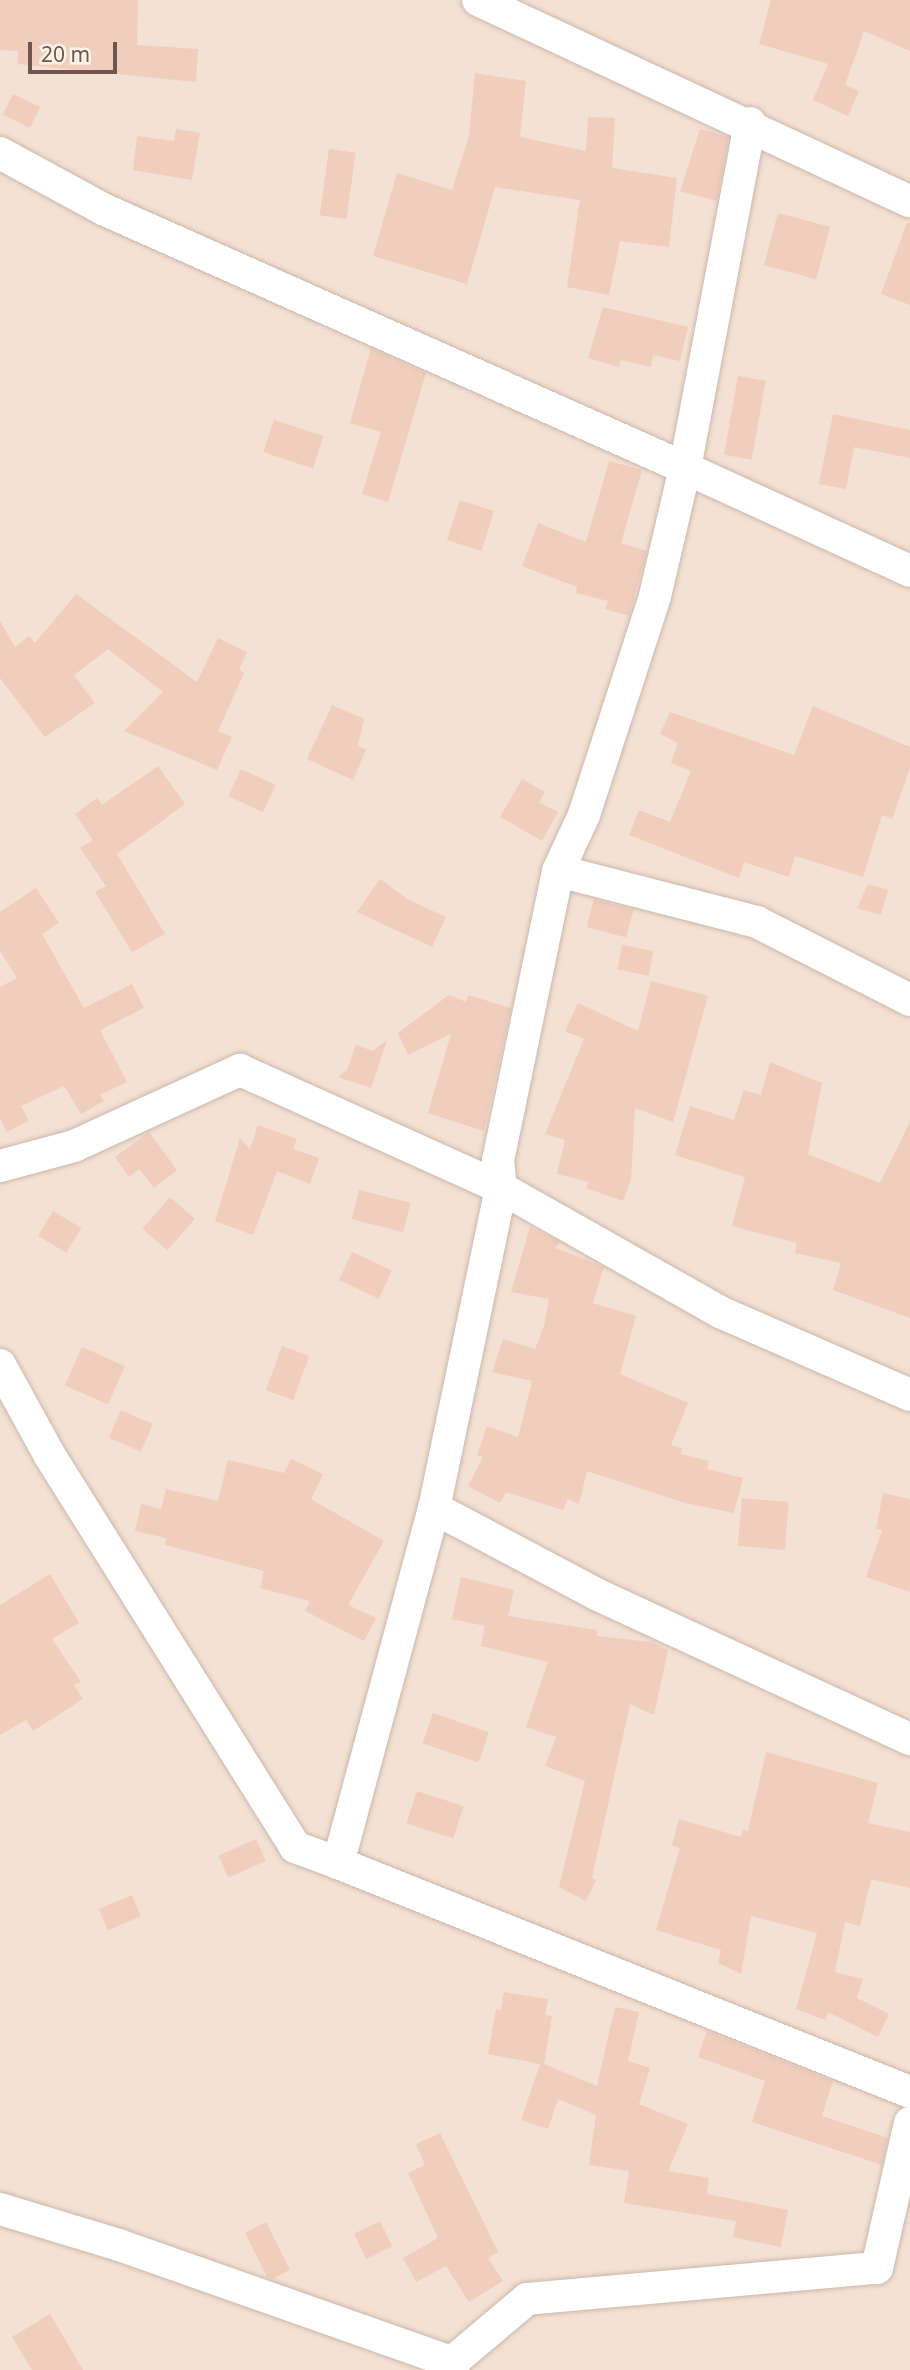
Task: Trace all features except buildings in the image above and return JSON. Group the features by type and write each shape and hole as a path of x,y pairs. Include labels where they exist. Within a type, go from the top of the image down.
{"street":[{"path":"478,0 750,123 910,201"},
{"path":"338,1863 434,1508 501,1188 498,1160 558,871 584,815 654,596 685,468 750,123"},
{"path":"0,153 103,209 910,571"},
{"path":"558,871 757,922 910,1000"},
{"path":"0,1166 74,1146 240,1070 501,1188 720,1312 910,1395"},
{"path":"0,1365 50,1456 295,1847 910,2092"},
{"path":"434,1508 598,1595 910,1740"},
{"path":"0,2209 118,2245 449,2367 527,2299 877,2268 910,2123"}],"shaded area":[{"path":"0,0 910,0 910,2370 0,2370"}]}
